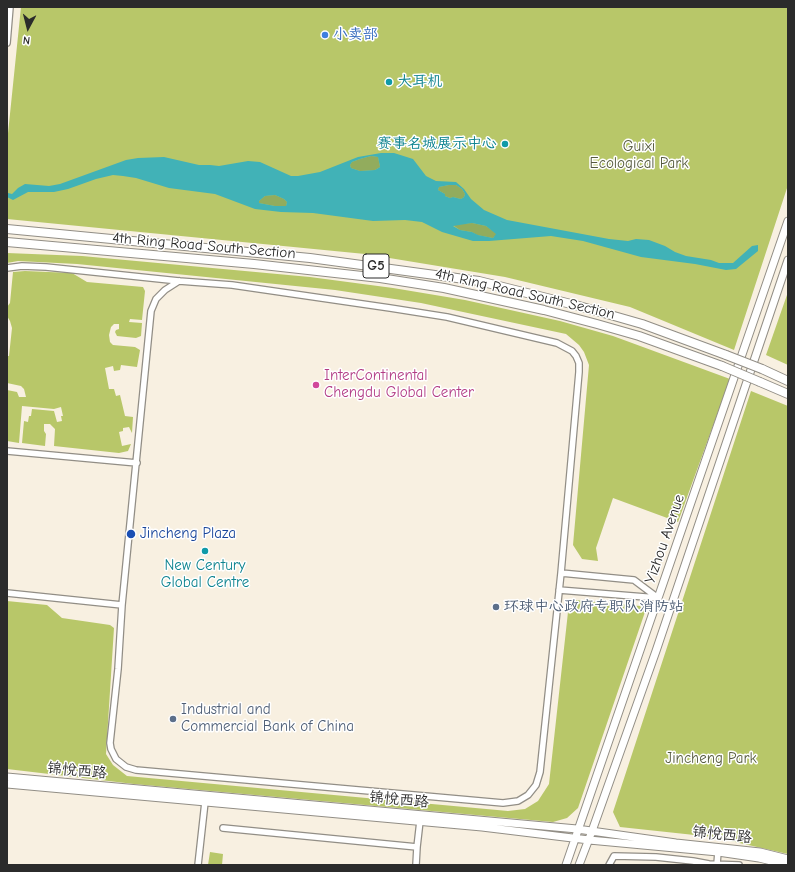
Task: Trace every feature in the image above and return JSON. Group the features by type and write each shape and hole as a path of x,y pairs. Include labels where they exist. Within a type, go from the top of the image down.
{"highway":[{"name":"4th Ring Road South Section","path":"11,230 310,258 479,281 579,306 642,324 693,342 762,369 788,381"},
{"name":"4th Ring Road South Section","path":"11,242 262,265 380,278 444,288 544,310 645,338 722,366 788,394"}],"main road":[{"name":"Yizhou Avenue","path":"566,865 577,829 609,742 788,220"},
{"name":"Yizhou Avenue","path":"579,865 656,651 788,260"},
{"name":"锦悦西路","path":"7,777 577,829 676,843 760,852 788,859"},
{"name":"锦悦西路","path":"7,784 420,821 589,840 718,852 759,858 788,865"}],"street":[{"path":"7,43 10,7"},
{"path":"7,268 22,266 46,267 178,281 232,285 448,317 557,343 572,351 579,363 579,372 561,572 540,772 536,785 528,795 518,801 503,803 136,770 126,767 116,758 110,749 110,743 151,311 156,299 165,290 178,281"},
{"path":"7,451 137,463"},
{"path":"561,572 634,580 658,598"},
{"path":"559,590 658,598"},
{"path":"7,593 122,605"},
{"path":"198,865 205,802"},
{"path":"416,865 420,821"},
{"path":"223,828 417,847"},
{"path":"717,864 718,852"},
{"path":"609,865 614,856 656,857 738,865"}],"green space":[{"name":"Guixi Ecological Park","path":"21,7 788,7 788,185 734,350 630,307 505,277 365,254 7,219 7,143"},
{"path":"371,156 378,157 380,167 375,170 360,171 351,168 350,165 352,162"},
{"path":"456,185 462,189 465,194 464,197 461,199 453,197 450,198 438,190 439,187"},
{"path":"275,195 287,202 286,206 275,206 259,203 259,201 265,196"},
{"path":"472,223 486,226 497,234 493,238 477,235 472,232 460,230 453,225"},
{"path":"7,253 82,256 310,277 393,288 465,300 560,321 613,336 730,379 678,522 613,498 596,548 598,561 582,559 573,545 589,365 584,352 579,345 566,334 421,303 335,290 77,264 18,261 7,263"},
{"path":"25,271 72,273 87,282 143,287 145,291 142,320 130,319 129,322 142,323 141,336 136,338 117,336 115,332 119,329 119,324 114,324 111,327 109,335 110,342 113,345 135,347 140,350 137,367 121,365 120,370 114,371 113,366 105,368 109,389 114,389 116,396 120,395 125,416 133,417 132,433 129,427 123,428 123,431 119,432 122,446 131,444 128,451 119,453 54,446 55,429 50,424 44,424 44,431 46,434 45,446 22,443 24,421 28,422 32,409 54,411 57,422 62,421 61,416 63,416 61,407 54,409 22,406 19,443 7,441 7,390 17,392 19,397 26,397 24,389 21,386 7,383 7,356 9,356 12,328 7,316 7,307 10,303 13,272"},
{"path":"788,292 788,365 766,355"},
{"name":"Jincheng Park","path":"751,391 788,406 788,854 713,837 620,827 613,812"},
{"path":"575,600 640,606 645,612 578,808 567,818 553,822 134,784 7,769 7,601 47,605 62,618 110,625 114,628 106,754 113,765 127,776 508,811 525,809 538,801 549,784 569,603"},
{"path":"210,852 223,854 222,865 208,865"}],"water":[{"path":"381,153 394,153 413,159 426,176 436,181 456,182 464,189 471,199 484,210 507,220 609,239 628,241 636,239 649,240 686,256 711,260 719,263 733,263 752,246 758,245 758,251 736,269 726,270 695,264 641,257 583,241 551,236 473,241 442,232 422,222 405,220 373,221 313,213 281,212 255,209 215,194 169,188 136,178 113,175 54,192 28,192 13,200 7,197 8,193 12,194 25,184 49,186 60,184 126,160 138,158 164,157 199,165 219,166 248,161 260,162 291,176 298,176 320,172 358,157","holes":["371,156 378,157 380,167 375,170 360,171 351,168 350,165 352,162","456,185 462,189 465,194 461,199 453,197 450,198 438,190 439,187","275,195 284,199 287,202 286,206 275,206 259,203 259,201 265,196","472,223 486,226 496,234 493,238 460,230 453,226"]}],"place":[{"name":"小卖部","path":"325,35"},
{"name":"大耳机","path":"389,82"},
{"name":"赛事名城展示中心","path":"505,144"},
{"name":"InterContinental Chengdu Global Center","path":"316,385"},
{"name":"Jincheng Plaza","path":"131,534"},
{"name":"New Century Global Centre","path":"205,551"},
{"name":"环球中心政府专职队消防站","path":"496,607"},
{"name":"Industrial and Commercial Bank of China","path":"173,719"}]}
